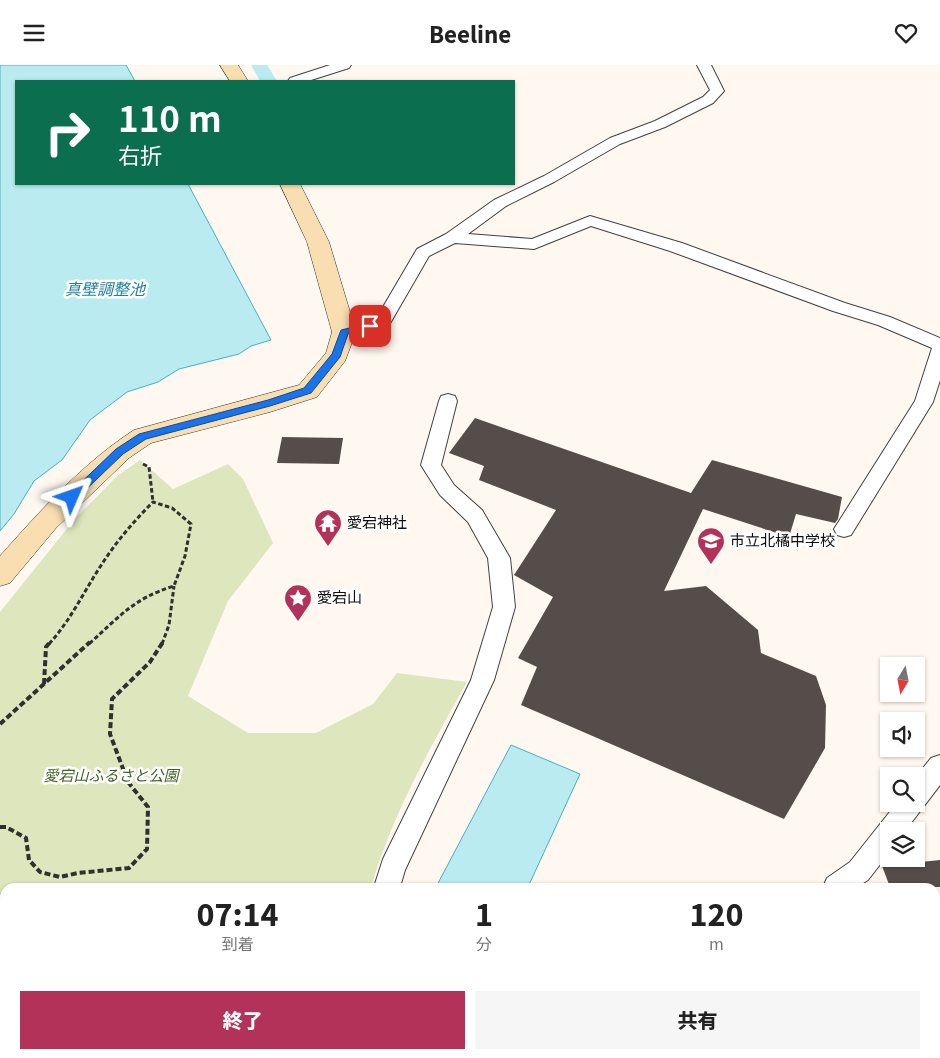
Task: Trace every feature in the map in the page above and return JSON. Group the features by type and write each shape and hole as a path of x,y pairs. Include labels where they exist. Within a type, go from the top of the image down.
{"street":[{"path":"229,65 238,80"},
{"path":"298,80 344,65"},
{"path":"344,332 382,323 423,253 452,238 500,203 549,179 615,141 660,124 708,100 718,91 704,65"},
{"path":"0,575 47,521 120,451 143,437 308,391 337,355 344,332 318,241 290,185"},
{"path":"452,238 534,244 590,221 676,247 839,307 884,321 940,345"},
{"path":"844,529 932,406 940,350"},
{"path":"388,883 392,868 482,680 504,607 499,558 475,516 447,490 431,465 448,401"},
{"path":"925,785 940,766"},
{"path":"897,822 905,812"},
{"path":"842,883 859,871 880,844"}],"path":[{"path":"120,451 148,467 153,503"},
{"path":"0,827 6,827 26,838 29,860 40,872 60,877 78,873 129,868 147,849 148,807 128,782 110,734 112,699 150,666 162,648 173,616 174,586 183,566 188,547 191,524 172,508 153,503"},
{"path":"44,683 46,647 60,632 102,564 139,516 153,503"},
{"path":"0,724 134,603 154,592 174,586"}],"green space":[{"name":"愛宕山ふるさと公園","path":"140,460 173,489 228,464 243,479 273,543 228,601 188,696 248,733 316,733 373,704 397,673 467,682 413,782 390,834 372,883 0,883 0,612 74,520 116,477"}],"water":[{"name":"真壁調整池","path":"0,65 126,65 134,80 15,80 15,185 189,185 271,340 251,346 239,354 179,369 158,382 127,392 90,420 62,460 34,481 14,514 0,531"},
{"path":"511,745 580,774 530,883 438,883"}],"building":[{"path":"475,418 691,493 712,460 842,497 838,519 835,523 796,514 789,537 703,509 664,591 706,586 758,630 761,653 816,676 826,705 825,748 784,819 521,705 537,667 518,658 553,597 514,575 556,510 479,480 484,466 449,453"},
{"path":"282,437 343,438 339,464 277,463"},
{"path":"940,860 940,883 888,883 882,867 925,867 925,862"}],"waterway":[{"path":"259,65 267,80"}],"place":[{"name":"愛宕神社","path":"328,547"},
{"name":"市立北橘中学校","path":"711,565"},
{"name":"愛宕山","path":"298,622"}],"route":[{"path":"72,497 120,451 143,437 308,391 337,355 344,332 370,326"}]}
